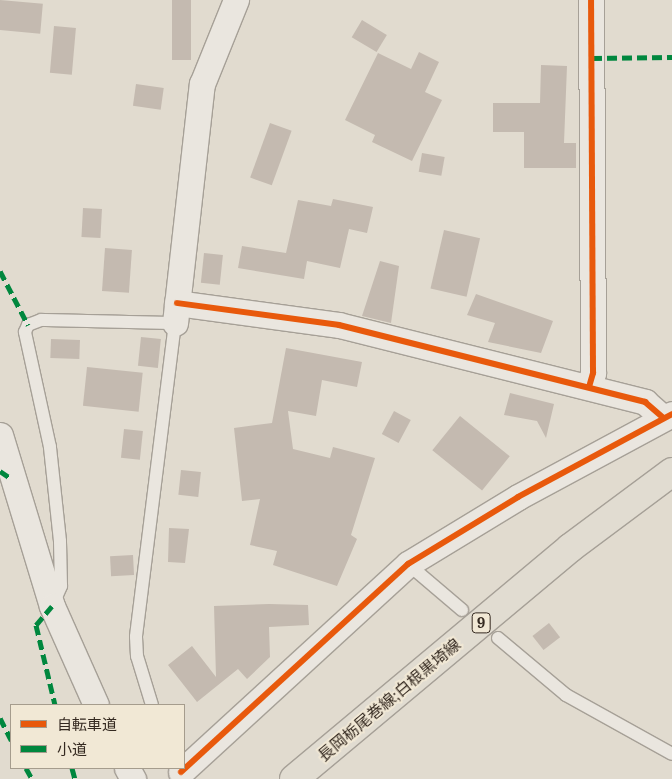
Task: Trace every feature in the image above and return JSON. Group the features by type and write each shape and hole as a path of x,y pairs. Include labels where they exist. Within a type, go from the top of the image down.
{"main road":[{"name":"長岡栃尾巻線;白根黒埼線","path":"294,779 570,548 672,472"}],"street":[{"path":"185,765 408,564 667,415 645,402 589,386 300,317 176,313 202,84 236,0"},
{"path":"589,386 593,373 591,0"},
{"path":"0,435 52,606 96,704"}],"lane":[{"path":"52,606 61,586 60,541 50,448 25,332 28,325 41,320 176,313 136,637 137,656 152,704"},
{"path":"408,564 462,610"},
{"path":"498,638 566,695 672,754"}],"building":[{"path":"0,0 43,4 40,34 0,30"},
{"path":"172,0 191,0 191,60 172,60"},
{"path":"362,20 387,35 377,52 352,37"},
{"path":"54,26 76,28 72,75 50,73"},
{"path":"419,52 439,62 425,92 442,100 412,161 372,142 375,135 345,120 378,53 411,69"},
{"path":"541,65 567,66 564,143 576,143 576,168 524,168 524,132 493,132 493,103 540,103"},
{"path":"136,84 164,88 161,110 133,106"},
{"path":"270,123 292,131 272,185 250,178"},
{"path":"422,153 445,157 441,176 419,172"},
{"path":"333,199 373,207 367,233 349,229 340,268 307,261 304,279 238,268 242,246 286,253 298,200 331,206"},
{"path":"83,208 102,209 100,238 81,237"},
{"path":"444,230 480,238 467,297 431,288"},
{"path":"105,248 132,250 129,293 102,291"},
{"path":"204,253 223,255 220,285 201,283"},
{"path":"380,261 399,266 391,323 362,316"},
{"path":"476,294 553,321 541,353 488,342 495,323 467,315"},
{"path":"141,337 161,339 158,368 138,366"},
{"path":"51,339 80,340 79,359 50,358"},
{"path":"286,348 362,362 357,387 322,380 316,416 288,411 293,449 330,458 333,447 375,458 351,535 357,539 337,586 273,565 277,551 250,545 260,499 242,501 234,428 272,423"},
{"path":"87,367 143,373 139,412 83,406"},
{"path":"510,393 554,404 546,438 537,421 504,415"},
{"path":"394,411 411,420 399,443 382,434"},
{"path":"460,416 510,456 482,490 432,450"},
{"path":"124,429 143,431 140,460 121,458"},
{"path":"181,470 201,472 198,497 178,495"},
{"path":"169,528 189,529 185,563 168,562"},
{"path":"133,555 134,575 111,576 110,556"},
{"path":"308,605 309,625 269,627 270,657 247,679 238,669 197,702 168,665 192,646 216,677 214,606"},
{"path":"549,623 560,637 544,650 532,636"}],"marked path":[{"path":"592,58 672,57"},
{"path":"0,271 28,325"},
{"path":"0,471 12,479"},
{"path":"52,606 36,625 55,704"},
{"path":"0,718 10,738"},
{"path":"27,769 32,779"},
{"path":"72,769 75,779"}],"cycle path":[{"path":"589,387 593,373 591,0"},
{"path":"177,303 339,325 645,402 662,417"},
{"path":"185,768 408,564 518,497 672,414"},
{"path":"181,772 184,769"}]}
